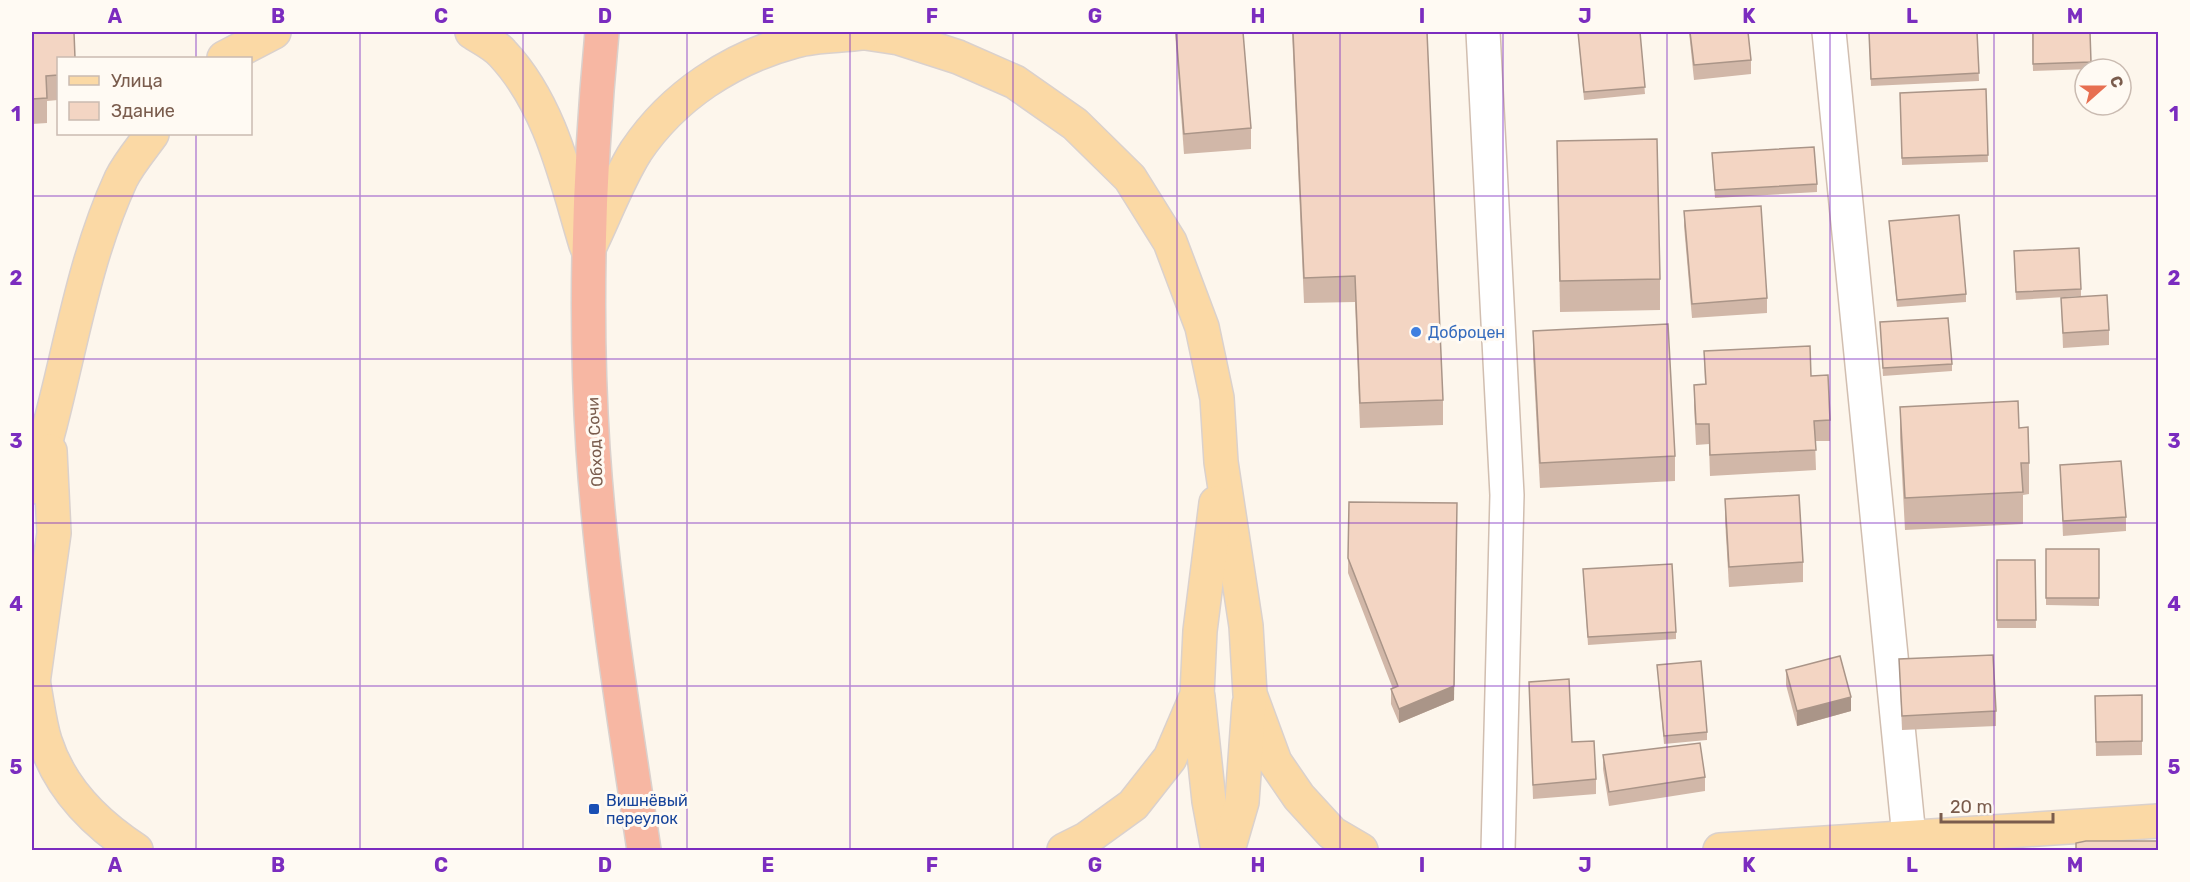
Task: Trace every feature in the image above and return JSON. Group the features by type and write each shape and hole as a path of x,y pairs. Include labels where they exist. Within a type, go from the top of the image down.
{"highway":[{"name":"Обход Сочи","path":"602,32 593,130 588,250 593,449 613,644 644,850"}],"main road":[{"path":"226,57 274,32"},
{"path":"472,32 501,51 534,95 560,156 588,250"},
{"path":"588,250 636,152 663,117 702,82 740,61 796,40 861,32 900,38 958,57 1014,82 1075,124 1130,178 1170,242 1202,327 1217,398 1221,462 1246,626 1250,694 1242,802 1228,850"},
{"path":"32,487 49,434 69,341 96,244 122,178 151,135"},
{"path":"49,434 54,533 32,685 45,741 61,777 86,810 114,836 136,850"},
{"path":"1218,850 1209,801 1197,695 1200,631 1221,462"},
{"path":"1250,694 1275,762 1299,797 1332,833 1361,850"},
{"path":"1064,850 1086,839 1133,805 1170,758 1197,695"},
{"path":"1720,850 2158,821"}],"lane":[{"path":"1483,32 1507,495 1498,850"},
{"path":"1829,32 1909,837"}],"building":[{"path":"32,32 74,32 75,57 57,57 57,75 46,76 47,98 32,99"},
{"path":"1176,32 1243,32 1251,128 1184,134"},
{"path":"1293,32 1427,32 1443,400 1360,403 1355,276 1304,278"},
{"path":"1578,32 1640,32 1645,87 1584,92"},
{"path":"1690,32 1748,32 1751,60 1694,65"},
{"path":"1869,32 1977,32 1979,73 1871,79"},
{"path":"2033,32 2090,32 2091,57 2073,57 2073,63 2033,64"},
{"path":"1986,89 1988,155 1902,158 1900,93"},
{"path":"1657,139 1660,279 1560,281 1557,141"},
{"path":"1814,147 1817,184 1715,190 1712,153"},
{"path":"1761,206 1767,298 1692,304 1684,211"},
{"path":"1959,215 1966,294 1897,300 1889,221"},
{"path":"2079,248 2081,289 2016,292 2014,251"},
{"path":"2107,295 2109,330 2063,333 2061,298"},
{"path":"1948,318 1952,364 1883,368 1880,322"},
{"path":"1668,324 1675,456 1540,463 1533,331"},
{"path":"1810,346 1811,376 1828,375 1830,420 1814,421 1816,450 1710,455 1709,424 1696,424 1694,385 1706,384 1704,351"},
{"path":"2018,401 2019,428 2028,427 2029,463 2021,463 2023,492 1905,498 1900,407"},
{"path":"2121,461 2126,517 2063,521 2060,465"},
{"path":"1799,495 1803,562 1729,567 1725,499"},
{"path":"1349,502 1457,503 1454,686 1399,709 1391,689 1398,686 1348,558"},
{"path":"2046,549 2099,549 2099,598 2046,598"},
{"path":"1997,560 2035,560 2036,620 1997,620"},
{"path":"1672,564 1676,632 1588,637 1583,569"},
{"path":"1993,655 1996,711 1902,716 1899,659"},
{"path":"1840,656 1851,697 1797,711 1786,670"},
{"path":"1701,661 1707,732 1664,736 1657,665"},
{"path":"1569,679 1572,742 1594,741 1596,779 1533,785 1529,682"},
{"path":"2142,695 2142,741 2096,742 2095,696"},
{"path":"1700,743 1705,777 1609,792 1603,755"},
{"path":"2158,841 2158,850 2076,850 2076,843"}],"place":[{"name":"Доброцен","path":"1416,332"},
{"name":"Вишнёвый переулок","path":"594,809"}]}
